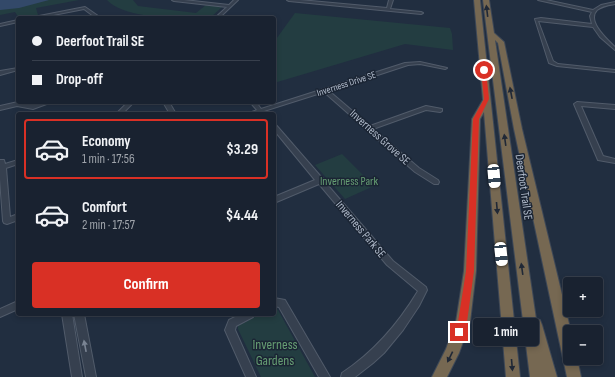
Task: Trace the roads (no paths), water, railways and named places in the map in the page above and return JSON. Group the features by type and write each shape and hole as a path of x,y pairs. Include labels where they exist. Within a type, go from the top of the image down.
{"highway":[{"path":"477,0 513,377"},
{"name":"Deerfoot Trail SE","path":"486,0 537,377"},
{"path":"490,33 501,42 518,129 574,377"},
{"path":"439,377 452,353 463,322 470,271 476,119 487,99"},
{"path":"526,295 550,377"}],"street":[{"path":"174,0 229,6"},
{"path":"219,16 236,0"},
{"path":"289,0 421,13"},
{"path":"337,5 340,0"},
{"path":"388,10 391,0"},
{"path":"540,0 594,11"},
{"path":"615,3 603,5 594,11 591,17 599,35 615,49"},
{"path":"42,16 85,8 92,16"},
{"path":"594,26 542,19 536,20 551,62 557,65 615,71"},
{"path":"0,25 16,21"},
{"name":"Inverness Drive SE","path":"262,112 407,64 420,63 445,68"},
{"path":"0,73 16,69"},
{"name":"Inverness Grove SE","path":"325,90 417,170 436,182"},
{"path":"0,108 18,104 33,107 43,104"},
{"path":"121,112 129,104"},
{"path":"255,104 262,112"},
{"path":"615,107 577,104 600,158 615,161"},
{"path":"369,128 426,108 440,110"},
{"name":"Inverness Park SE","path":"276,128 390,263 423,290 399,329 357,370 346,377"},
{"path":"16,162 1,166 7,221 16,218"},
{"path":"276,199 321,180"},
{"path":"276,301 282,303 326,377"},
{"path":"0,313 16,307"},
{"path":"67,316 77,377"},
{"path":"79,316 91,377"},
{"path":"246,316 232,323 230,330 251,377"}],"water":[{"path":"0,0 49,0 19,8 0,10"}],"park label":[{"name":"Inverness Park","path":"349,181"},
{"name":"Inverness Gardens","path":"275,352"}]}
